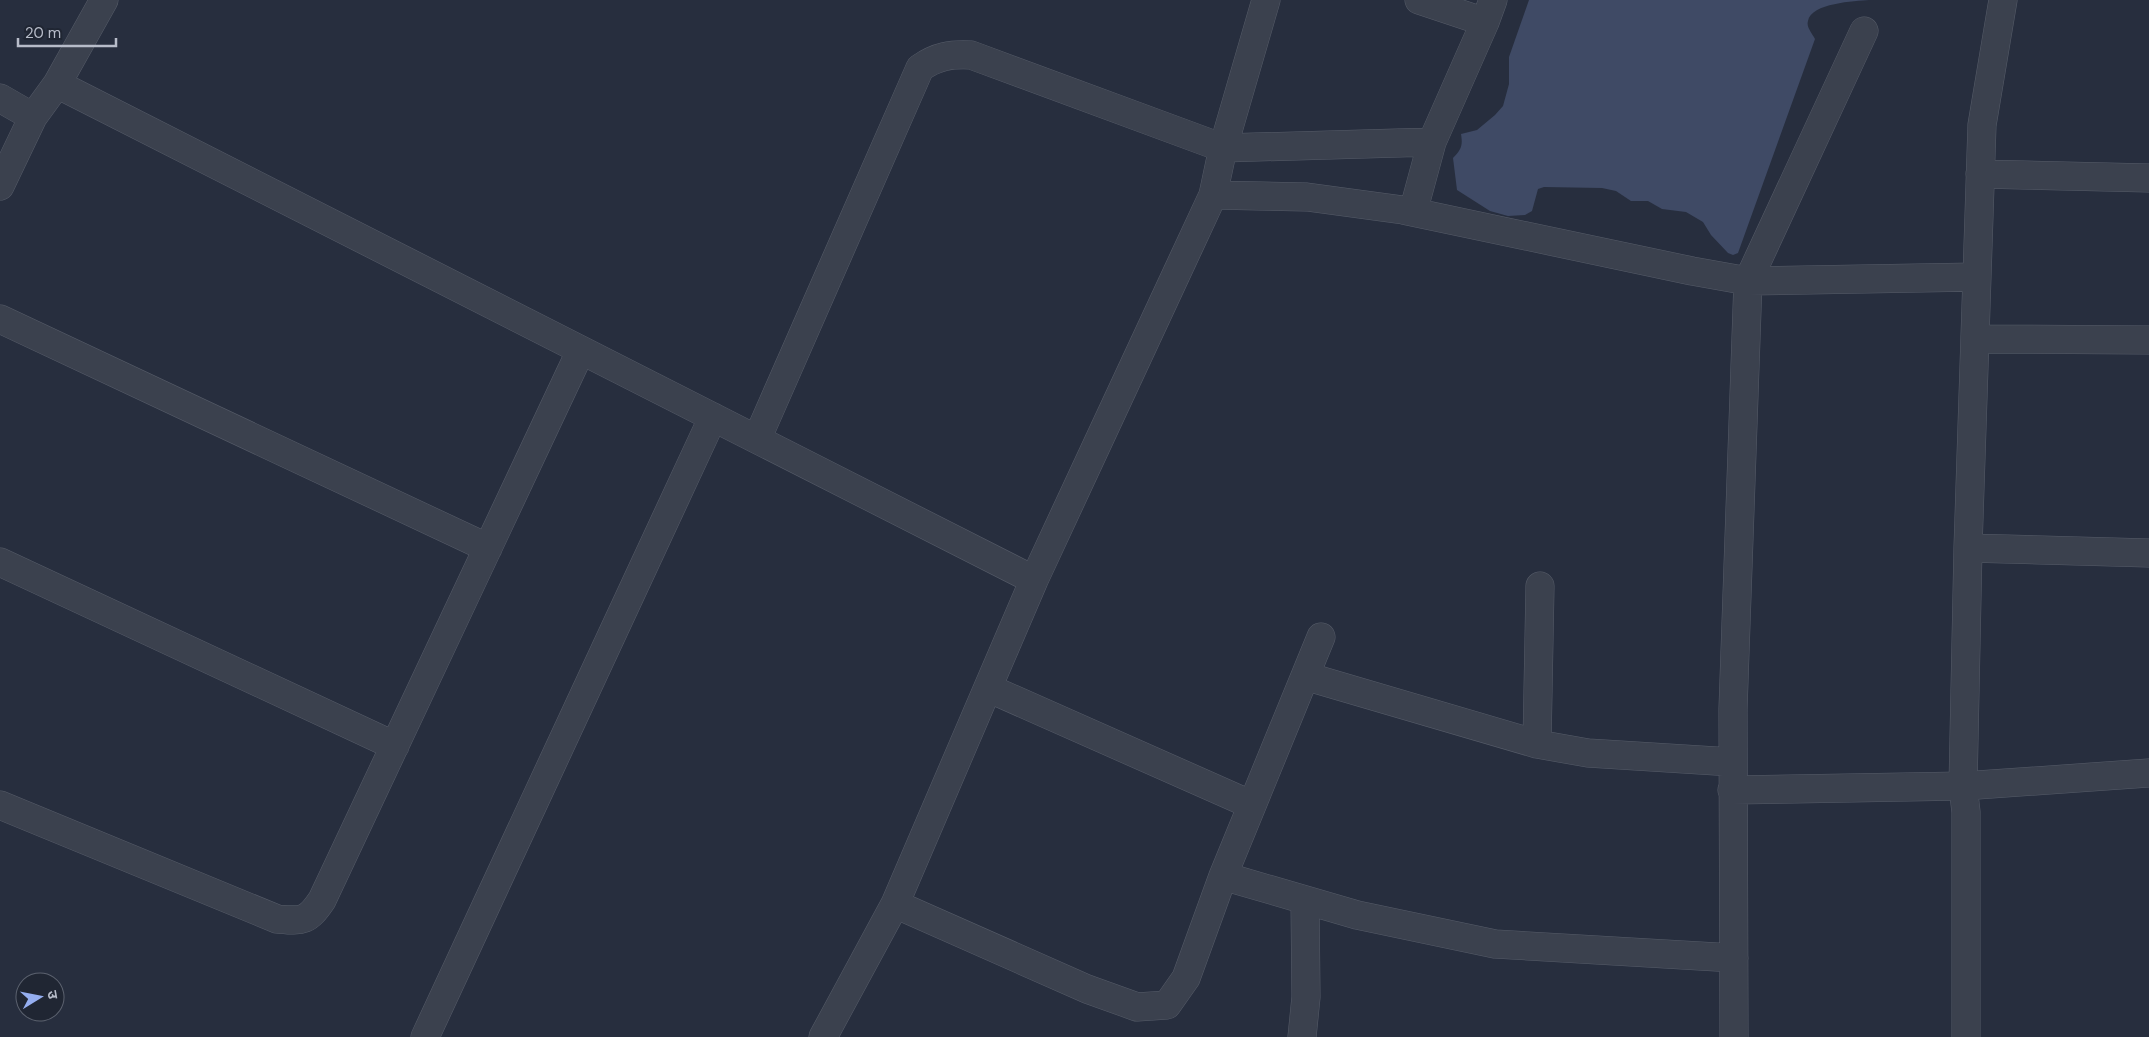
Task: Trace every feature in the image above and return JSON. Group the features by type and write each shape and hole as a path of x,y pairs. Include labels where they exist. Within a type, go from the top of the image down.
{"street":[{"path":"0,186 33,118 58,84 104,0"},
{"path":"823,1037 895,904 1034,580 1213,195 1223,148 1266,0"},
{"path":"1413,212 1432,142 1489,11 1419,0"},
{"path":"1966,1037 1966,812 1963,786 1976,277 1982,125 2003,0"},
{"path":"1734,1037 1732,762 1748,281 1864,31"},
{"path":"757,439 920,68 932,59 951,54 971,55 1223,148 1432,142"},
{"path":"58,84 1034,580"},
{"path":"0,98 33,118"},
{"path":"1980,174 2149,178"},
{"path":"1213,195 1307,197 1413,212 1692,271 1748,281 1976,277"},
{"path":"0,319 488,548"},
{"path":"1974,339 2149,340"},
{"path":"0,805 277,919 298,920 312,915 322,900 581,350"},
{"path":"425,1037 713,417"},
{"path":"1968,548 2149,553"},
{"path":"0,562 395,746"},
{"path":"1537,744 1540,586"},
{"path":"895,904 1087,989 1137,1006 1167,1005 1186,978 1223,876 1322,637"},
{"path":"1305,676 1537,744 1588,753 1732,762"},
{"path":"988,688 1252,805"},
{"path":"1732,790 1963,786 2149,773"},
{"path":"1223,876 1357,915 1495,944 1734,958"},
{"path":"1302,1037 1306,997 1305,900"}],"water":[{"path":"1529,0 1869,0 1834,4 1817,10 1811,15 1808,26 1815,39 1738,253 1733,255 1728,253 1711,235 1703,222 1686,212 1662,209 1648,201 1631,201 1616,191 1602,188 1544,187 1538,189 1532,211 1525,215 1508,216 1490,211 1457,190 1453,158 1461,148 1461,134 1477,130 1503,106 1509,84 1509,57"}]}
